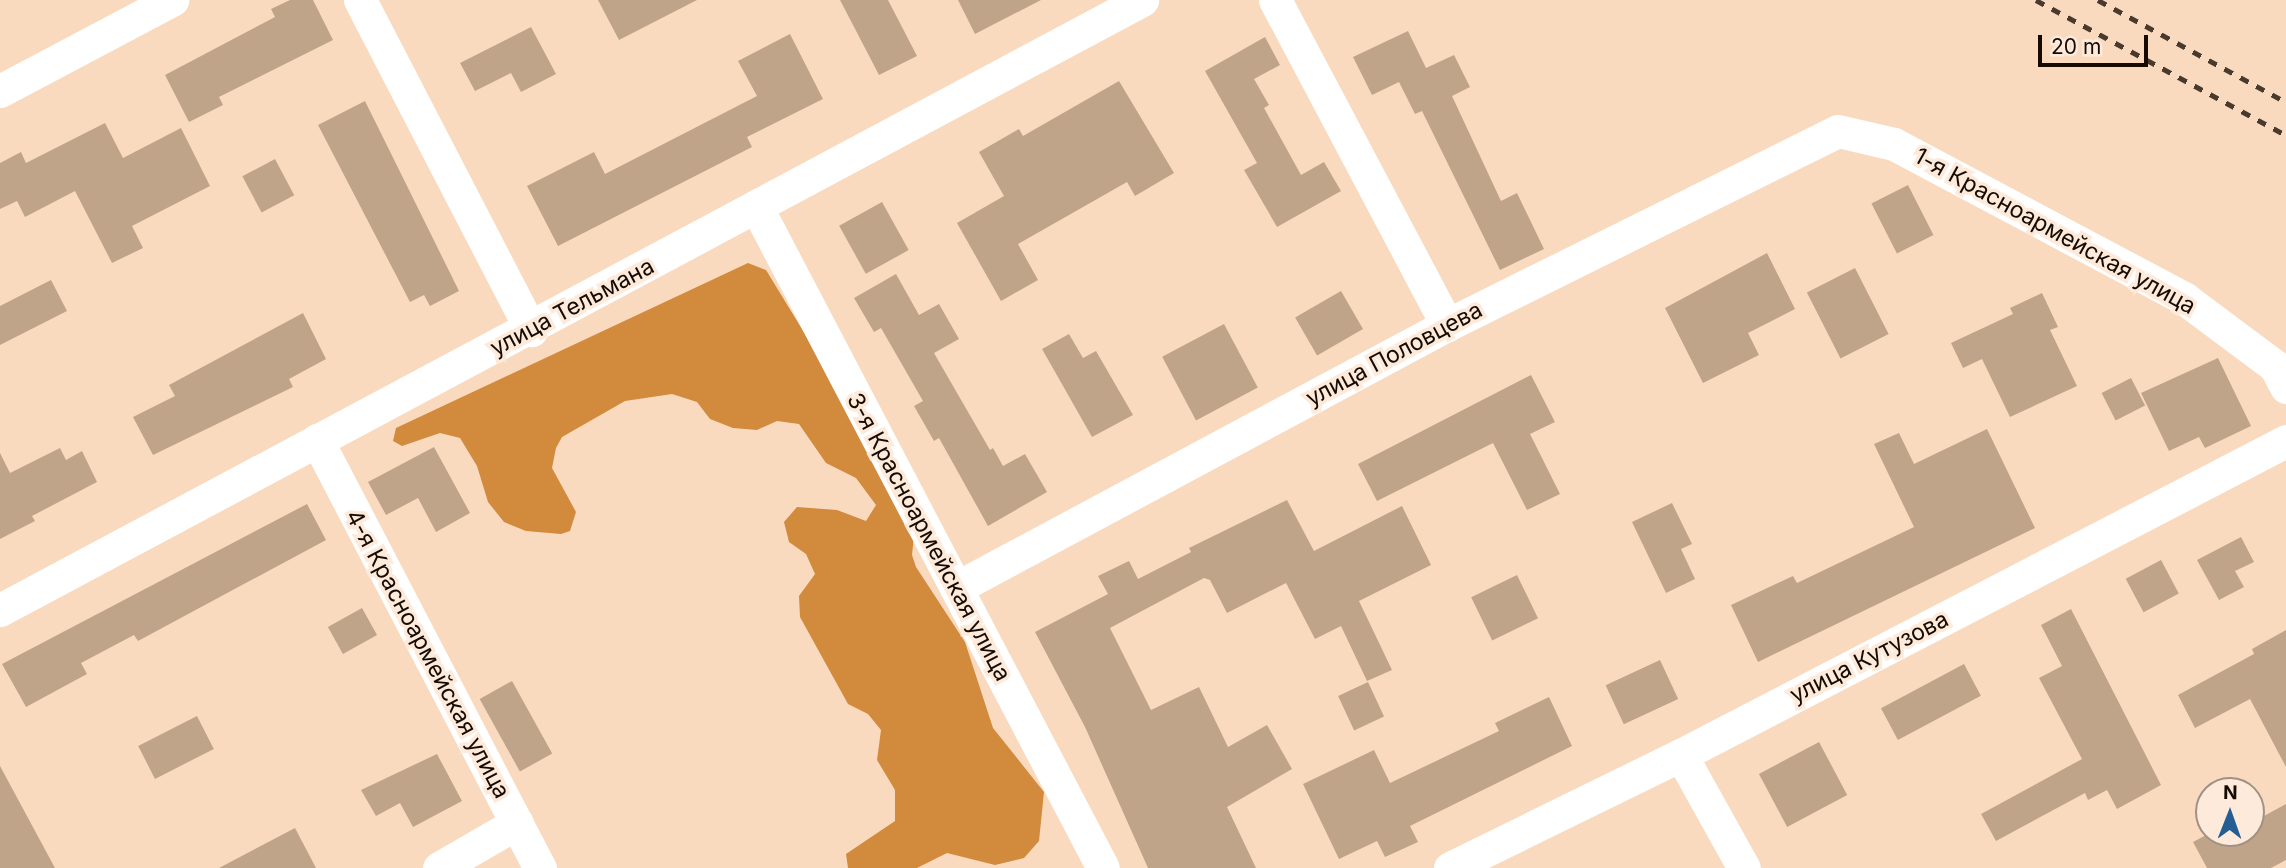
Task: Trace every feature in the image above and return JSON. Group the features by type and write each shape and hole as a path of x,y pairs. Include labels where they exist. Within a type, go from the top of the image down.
{"street":[{"path":"0,91 172,0"},
{"path":"360,0 531,330"},
{"name":"улица Тельмана","path":"0,610 317,440 531,330 756,206 1142,0"},
{"path":"1275,0 1447,324"},
{"name":"улица Половцева","path":"956,588 1447,324 1838,131"},
{"name":"1-я Красноармейская улица","path":"1838,131 1895,144 2185,299 2275,366 2286,387"},
{"name":"3-я Красноармейская улица","path":"756,206 1103,868"},
{"name":"4-я Красноармейская улица","path":"317,440 540,868"},
{"name":"улица Кутузова","path":"1450,868 1681,755 2286,441"},
{"path":"1681,755 1744,868"},
{"path":"439,868 517,824"}],"shaded area":[{"path":"748,263 766,270 916,516 912,555 916,567 965,642 993,728 1044,792 1039,841 1024,858 995,865 947,853 917,868 848,868 846,854 895,821 895,790 877,760 881,730 868,714 848,704 800,617 799,596 815,574 806,554 789,542 784,522 797,507 837,510 866,521 876,505 856,478 826,463 799,424 777,421 757,430 733,428 710,419 697,402 672,394 625,401 562,437 556,448 552,468 576,512 570,531 561,534 526,531 504,522 488,502 477,466 460,438 440,433 402,446 393,441 396,428"}],"building":[{"path":"290,0 313,0 333,40 219,97 223,105 189,122 165,75 275,17 271,9"},
{"path":"598,0 697,0 619,40"},
{"path":"840,0 888,0 917,56 879,75"},
{"path":"958,0 1041,0 975,34"},
{"path":"531,27 556,74 521,92 511,73 475,91 460,63"},
{"path":"1408,31 1426,68 1454,55 1470,87 1452,96 1501,201 1517,193 1544,249 1500,270 1422,111 1415,114 1399,82 1372,95 1353,57"},
{"path":"790,34 823,99 747,137 752,147 558,246 527,186 594,152 605,174 757,96 738,61"},
{"path":"1265,37 1280,65 1254,79 1269,105 1264,108 1301,175 1324,162 1341,191 1277,227 1244,170 1257,163 1205,71"},
{"path":"1119,81 1174,173 1135,196 1127,182 1018,244 1038,280 1001,301 957,223 1004,196 979,152 1019,129 1023,136"},
{"path":"365,101 459,291 430,306 424,295 410,302 318,125"},
{"path":"105,123 123,158 181,128 210,186 132,226 143,248 112,263 75,191 25,217 17,201 0,209 0,163 21,152 26,163"},
{"path":"275,159 294,195 262,213 242,176"},
{"path":"1908,185 1933,235 1897,254 1871,204"},
{"path":"882,202 909,250 866,274 839,226"},
{"path":"1767,253 1795,309 1748,333 1759,355 1703,383 1665,308"},
{"path":"1855,268 1889,334 1840,358 1807,293"},
{"path":"896,274 919,315 939,304 959,339 934,353 990,450 993,448 1003,466 1025,454 1047,492 988,526 939,438 934,441 914,406 923,401 881,328 874,332 854,298"},
{"path":"51,280 67,311 0,345 0,306"},
{"path":"1341,291 1363,329 1317,356 1295,318"},
{"path":"2042,293 2058,327 2050,330 2077,386 2010,417 1982,359 1963,368 1951,343 2013,314 2010,308"},
{"path":"303,313 326,359 289,379 293,387 153,455 133,417 175,396 169,385"},
{"path":"1224,324 1258,388 1196,420 1162,357"},
{"path":"1069,334 1083,358 1096,351 1133,415 1092,437 1042,349"},
{"path":"2218,358 2251,426 2205,448 2199,437 2169,451 2141,393"},
{"path":"1531,375 1555,422 1530,434 1560,494 1527,510 1493,443 1377,501 1358,464"},
{"path":"2131,378 2145,406 2116,421 2102,393"},
{"path":"1987,429 2035,528 1758,662 1731,605 1793,576 1797,583 1914,527 1874,444 1899,433 1914,464"},
{"path":"434,447 470,513 436,532 418,498 386,515 368,482"},
{"path":"60,448 66,460 82,451 97,482 32,516 35,521 0,539 0,453 10,473"},
{"path":"1287,500 1314,551 1402,506 1431,565 1359,601 1392,670 1367,681 1341,626 1315,639 1286,583 1227,613 1210,580 1204,578 1110,628 1151,710 1199,687 1228,747 1267,725 1292,769 1227,807 1256,868 1148,868 1085,727 1035,632 1108,594 1098,576 1129,561 1138,579 1191,552 1189,548"},
{"path":"1672,503 1692,544 1681,549 1695,579 1666,593 1632,522"},
{"path":"307,504 326,540 138,641 134,635 81,663 87,674 26,707 2,664"},
{"path":"2241,537 2254,562 2235,571 2244,587 2219,600 2197,560"},
{"path":"2161,560 2179,594 2144,612 2126,579"},
{"path":"1517,575 1538,618 1492,640 1471,597"},
{"path":"362,608 377,635 343,654 328,627"},
{"path":"2071,609 2161,785 2117,809 2107,790 2088,800 2085,793 1996,841 1981,814 2082,759 2039,678 2062,666 2041,625"},
{"path":"2286,630 2286,767 2250,699 2195,728 2178,695 2254,654 2252,649"},
{"path":"1660,660 1678,699 1624,724 1606,685"},
{"path":"1964,664 1981,696 1898,740 1881,708"},
{"path":"512,681 552,754 520,772 480,699"},
{"path":"1368,682 1384,716 1354,730 1338,696"},
{"path":"1549,697 1572,746 1410,826 1418,842 1385,857 1377,841 1339,859 1303,784 1374,750 1390,783 1499,731 1495,723"},
{"path":"197,716 214,749 155,779 138,746"},
{"path":"1819,742 1847,795 1787,827 1759,774"},
{"path":"437,754 462,801 413,827 400,803 376,816 361,790"},
{"path":"0,766 55,868 0,868"},
{"path":"2286,804 2286,860 2271,868 2207,868 2196,847 2265,847 2265,815"},
{"path":"295,828 316,868 219,868"}],"railway":[{"path":"2036,0 2286,135"},
{"path":"2098,0 2286,102"}]}
